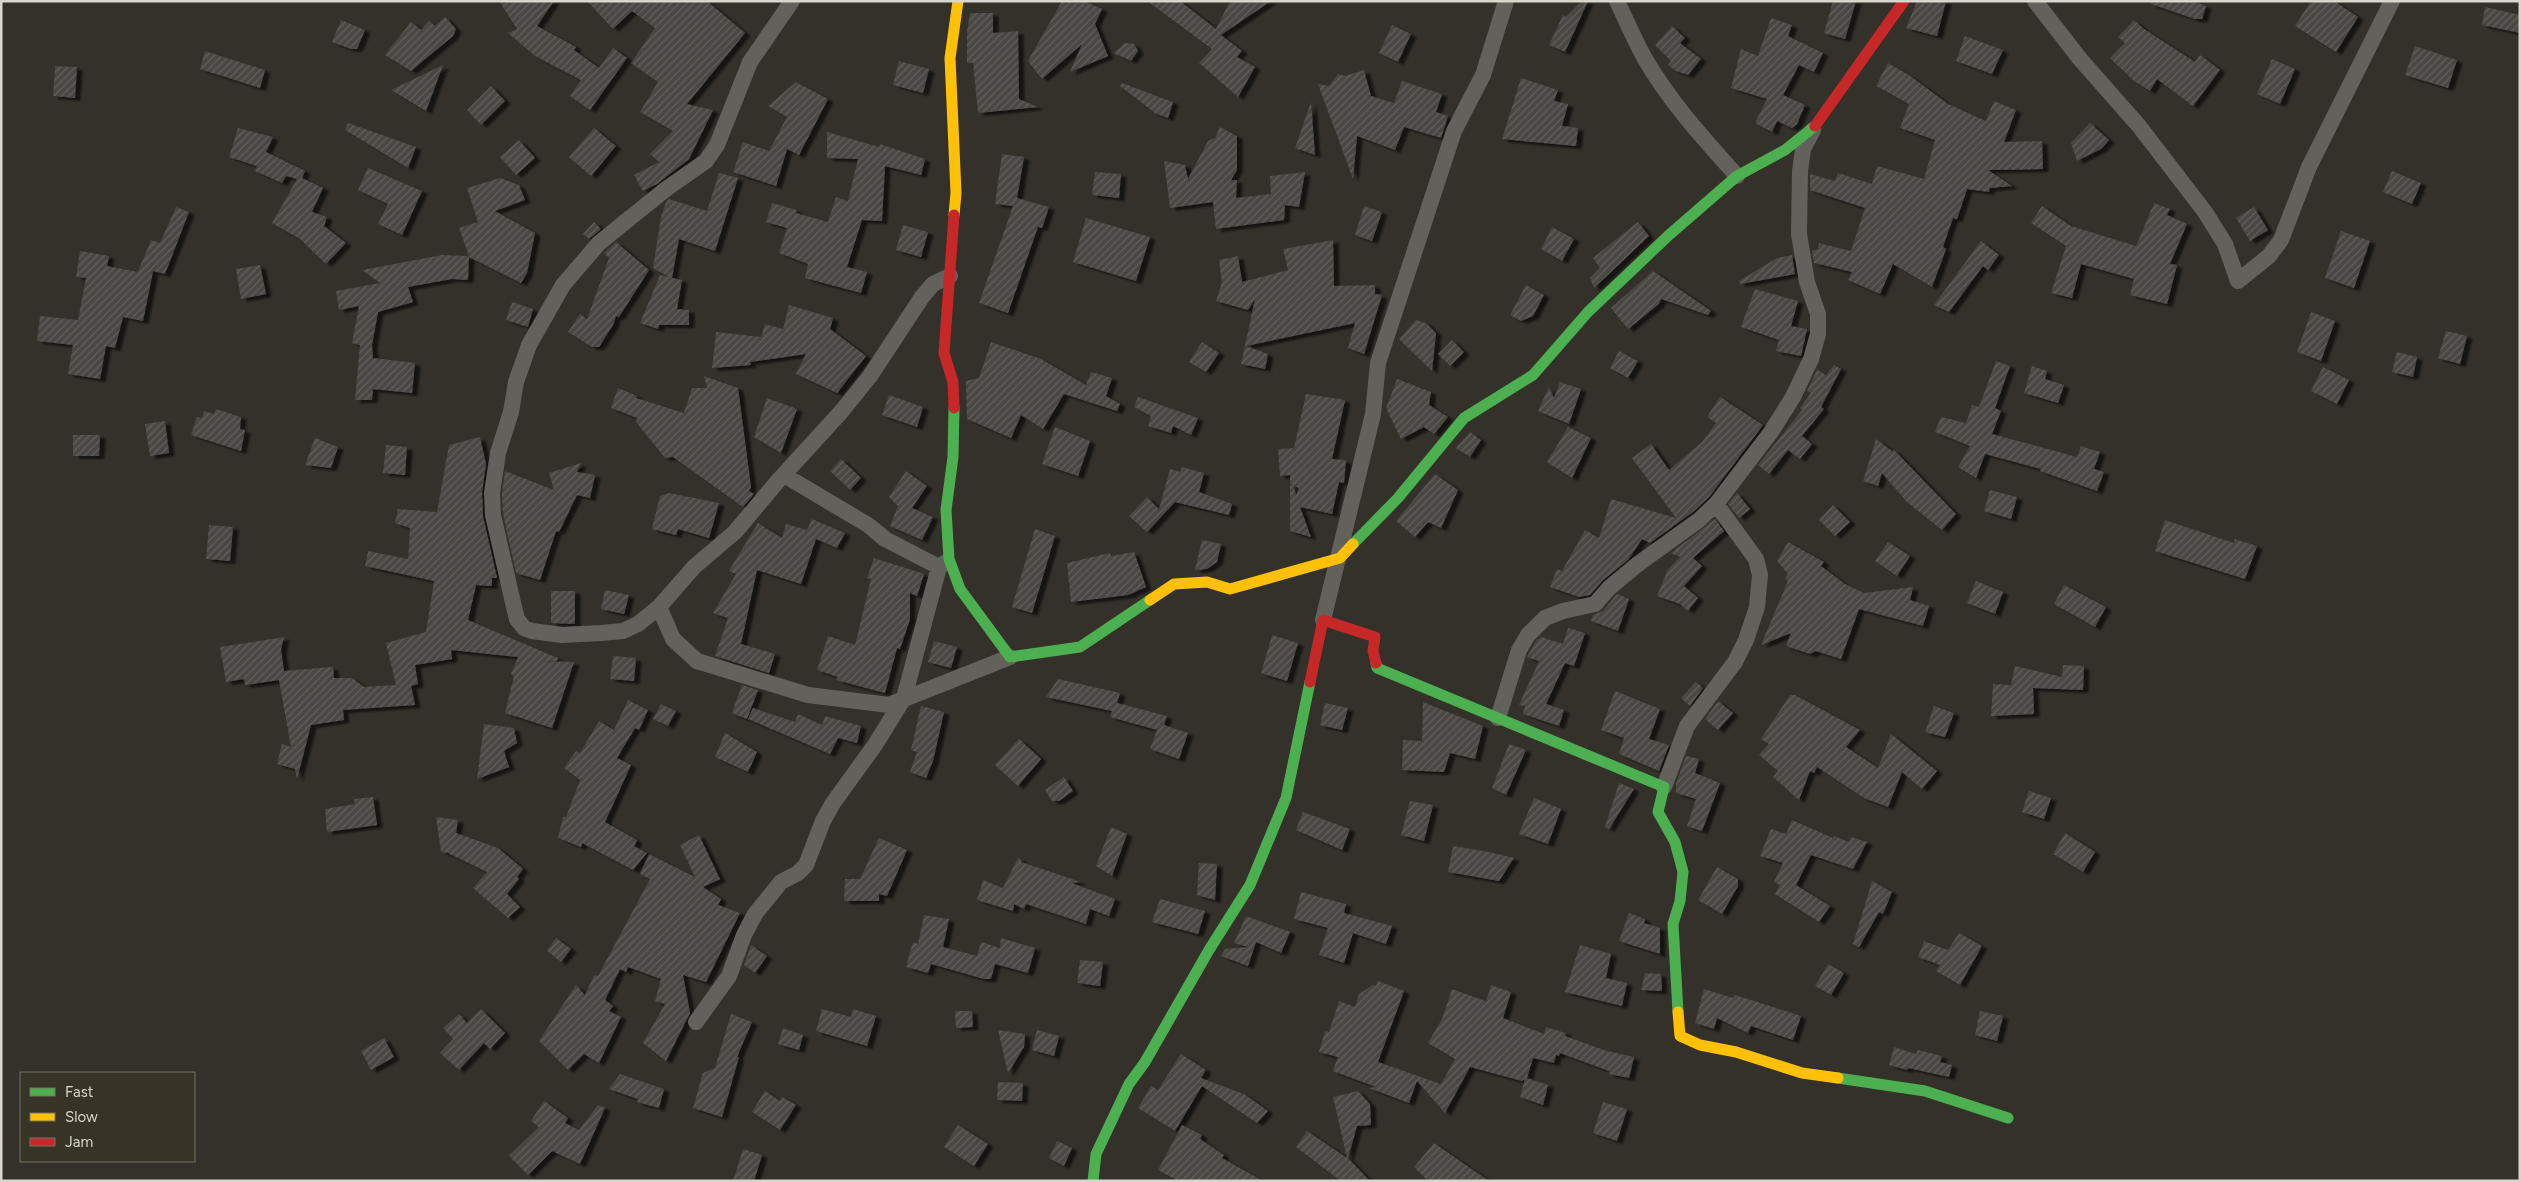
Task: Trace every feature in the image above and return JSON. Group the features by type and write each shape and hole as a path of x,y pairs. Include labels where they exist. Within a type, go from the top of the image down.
{"street":[{"path":"792,1 750,62 727,123 717,145 706,161 666,189 599,243 563,285 529,345 519,373 511,412 498,453 493,478 493,515 517,619 524,628 532,631 562,635 623,631 638,624 659,607 694,566 735,532 858,391 922,297 933,284 950,276"},
{"path":"696,1022 729,976 744,935 755,914 781,882 798,873 806,865 823,821 833,803 875,745 904,698 944,563 946,510 953,457 954,419 953,382 944,353 956,193 950,58 958,1"},
{"path":"1093,1181 1096,1154 1129,1084 1145,1062 1250,885 1286,798 1323,620 1340,558 1373,414 1378,363 1454,131 1483,75 1506,1"},
{"path":"1616,1 1644,56 1664,88 1693,128 1737,176"},
{"path":"1498,718 1519,650 1528,635 1545,618 1563,611 1595,604 1609,588 1699,520 1716,504 1771,432 1793,397 1810,359 1818,334 1818,314 1807,282 1799,234 1800,171 1803,149 1816,126 1904,1"},
{"path":"2034,1 2080,59 2139,126 2205,212 2224,244 2238,281 2269,256 2281,240 2309,167 2392,1"},
{"path":"659,607 673,639 697,660 808,694 889,705 1010,658 1080,647 1174,584 1206,582 1230,589 1340,558 1398,498 1464,418 1533,375 1549,359 1588,312 1669,235 1737,176 1785,150 1816,126"},
{"path":"784,475 868,524 885,539 944,563 960,590 1010,658"},
{"path":"1716,504 1756,559 1760,576 1759,598 1735,662 1687,726 1664,787 1658,812 1676,842 1683,872 1680,901 1673,924 1674,975 1680,1036 1700,1045 1736,1052 1802,1073 1925,1091 2008,1118"},
{"path":"1323,620 1375,637 1373,651 1377,668 1664,787"}],"building":[{"path":"499,1 554,1 537,26 576,47 574,50 599,68 613,48 627,58 590,110 570,96 581,80 535,56 508,33 517,29"},
{"path":"587,1 707,1 745,33 687,104 713,110 689,159 657,184 643,191 634,175 659,162 650,154 673,131 640,112 658,82 631,63 655,28 632,11 613,29"},
{"path":"1062,1 1084,1 1102,9 1095,24 1108,56 1070,72 1082,44 1042,79 1028,61"},
{"path":"1147,1 1180,1 1216,29 1230,1 1271,1 1221,35 1242,51 1237,57 1255,67 1238,97 1199,63 1212,49"},
{"path":"1582,1 1588,1 1565,52 1549,45 1563,15 1566,17"},
{"path":"1833,1 1856,1 1845,39 1824,33"},
{"path":"1917,1 1946,1 1937,36 1906,28"},
{"path":"2151,1 2193,1 2206,6 2202,19 2195,19 2151,4"},
{"path":"2311,1 2334,1 2358,17 2336,52 2295,26"},
{"path":"2485,7 2520,15 2520,33 2482,25"},
{"path":"970,13 993,13 993,33 1018,31 1019,99 1038,107 978,113 973,63 967,63 967,32"},
{"path":"445,17 456,29 453,36 411,71 385,55 411,22 421,30 429,21 435,26"},
{"path":"1771,18 1792,25 1788,36 1823,53 1814,72 1799,65 1783,95 1805,105 1797,124 1792,128 1777,121 1772,132 1755,123 1767,99 1731,88 1741,49 1758,56"},
{"path":"341,20 365,30 357,49 351,49 332,42"},
{"path":"2134,20 2144,29 2195,62 2200,55 2220,70 2193,106 2157,79 2150,91 2134,81 2110,58 2125,43 2118,37"},
{"path":"1392,25 1411,34 1398,62 1379,53"},
{"path":"1672,26 1685,38 1680,43 1701,59 1688,75 1676,71 1668,65 1671,61 1655,45"},
{"path":"1965,36 2003,50 1992,74 1956,61"},
{"path":"1125,43 1134,44 1138,51 1131,61 1114,53"},
{"path":"2415,46 2457,60 2448,88 2405,75"},
{"path":"205,51 265,70 260,88 200,69"},
{"path":"2272,59 2295,69 2280,104 2257,94"},
{"path":"899,61 929,69 923,93 893,85"},
{"path":"1888,63 1909,75 1948,104 1986,121 1994,101 2016,110 2004,142 2042,141 2043,169 1988,170 2012,186 1990,188 1989,192 1967,189 1957,219 1953,218 1943,247 1946,249 1932,287 1893,264 1880,294 1848,280 1852,272 1814,263 1812,251 1818,249 1819,243 1851,251 1865,208 1810,190 1810,174 1835,181 1838,173 1872,184 1877,166 1924,179 1935,140 1900,128 1909,104 1876,86"},
{"path":"443,65 426,111 391,90"},
{"path":"55,66 77,67 75,98 53,96"},
{"path":"1364,70 1371,96 1394,103 1402,81 1442,94 1436,112 1448,116 1441,138 1404,127 1395,150 1357,136 1353,179 1318,84 1329,86 1338,74 1345,76"},
{"path":"1521,78 1558,90 1554,101 1568,104 1562,126 1578,128 1576,146 1502,139"},
{"path":"796,82 828,99 799,155 787,149 776,186 733,172 743,142 769,151 787,117 768,106"},
{"path":"1122,83 1173,102 1168,118 1155,113 1120,86"},
{"path":"491,86 505,101 481,125 467,110"},
{"path":"1311,102 1315,155 1295,148"},
{"path":"348,123 416,147 408,168 345,130"},
{"path":"2090,123 2109,140 2101,149 2077,161 2071,143"},
{"path":"1220,127 1237,136 1237,170 1231,180 1237,180 1236,198 1271,194 1270,176 1305,172 1299,207 1285,205 1284,220 1216,229 1213,202 1170,208 1164,161 1185,165 1188,179 1208,141 1215,138"},
{"path":"238,128 273,137 266,152 305,171 302,178 323,188 312,212 327,217 324,226 346,243 326,264 300,239 272,223 297,179 286,176 282,183 255,171 257,166 229,157"},
{"path":"594,128 616,146 591,176 569,157"},
{"path":"827,132 879,147 880,144 925,159 921,175 885,166 882,221 862,220 847,267 867,272 861,293 805,278 808,264 779,253 787,228 766,222 772,203 797,210 796,213 828,222 836,197 848,201 858,159 827,158"},
{"path":"519,140 535,158 516,175 500,157"},
{"path":"1002,154 1024,157 1017,198 1049,207 1042,228 1038,227 1008,313 979,303 1013,206 995,204"},
{"path":"368,168 422,191 402,235 378,224 388,204 358,190"},
{"path":"2392,171 2421,183 2412,204 2383,192"},
{"path":"1095,172 1121,174 1119,198 1092,195"},
{"path":"719,173 738,178 715,251 679,239 672,278 682,280 677,309 689,310 689,325 659,325 658,329 640,323 660,275 669,277 653,268 661,217 666,202 669,199 707,211"},
{"path":"500,178 519,185 525,200 495,211 535,233 527,273 521,283 469,257 468,280 452,279 408,287 413,302 378,312 372,345 373,358 415,363 412,393 373,389 372,400 355,400 360,345 352,343 359,306 339,310 336,291 380,283 362,270 442,255 469,256 459,228 478,222 467,188"},
{"path":"2154,203 2170,209 2167,215 2187,224 2170,264 2177,265 2167,304 2130,295 2134,279 2081,264 2072,298 2051,293 2066,246 2031,223 2042,206 2071,226 2136,246"},
{"path":"1364,206 1382,212 1372,241 1355,235"},
{"path":"176,207 189,212 165,274 153,271 143,321 123,317 115,348 106,346 100,379 68,374 73,345 37,341 40,316 78,320 86,278 76,277 80,251 109,256 107,266 138,272 151,240 160,243"},
{"path":"2254,207 2268,230 2250,241 2236,218"},
{"path":"1086,218 1150,237 1136,281 1073,262"},
{"path":"594,222 601,229 589,239 583,234"},
{"path":"1638,222 1649,236 1594,288 1590,278 1600,268 1593,258"},
{"path":"903,225 928,232 921,257 896,250"},
{"path":"1552,227 1574,239 1562,261 1541,249"},
{"path":"2341,231 2370,241 2354,288 2325,278"},
{"path":"1333,240 1334,286 1375,285 1375,294 1382,295 1364,354 1348,348 1355,323 1246,346 1268,354 1265,369 1241,364 1255,299 1248,310 1216,301 1222,282 1219,260 1238,256 1242,282 1288,270 1283,249"},
{"path":"1981,241 1999,255 1988,270 1983,266 1949,312 1934,305"},
{"path":"616,242 649,270 619,317 616,316 613,325 599,347 592,347 568,332 580,314 587,319 609,258 604,253"},
{"path":"1792,255 1795,274 1740,284 1739,281 1777,258"},
{"path":"260,265 266,294 241,299 236,269"},
{"path":"1653,271 1711,311 1708,315 1661,299 1659,304 1628,329 1611,308"},
{"path":"1526,285 1544,295 1533,316 1521,321 1510,315"},
{"path":"1755,289 1798,301 1791,326 1807,329 1801,356 1776,351 1779,340 1741,327"},
{"path":"512,302 533,309 528,327 506,320"},
{"path":"789,305 833,318 830,329 866,356 837,393 796,374 806,354 750,362 751,365 712,368 716,332 761,337 765,324 783,329"},
{"path":"2311,312 2335,321 2321,361 2297,352"},
{"path":"1416,320 1426,323 1436,333 1432,371 1399,339"},
{"path":"2446,331 2467,336 2460,364 2438,358"},
{"path":"1452,340 1464,352 1450,366 1438,354"},
{"path":"991,342 1041,359 1086,385 1091,372 1112,378 1106,396 1120,404 1117,411 1064,394 1043,429 1021,415 1011,438 967,419 966,381 979,378"},
{"path":"1202,342 1219,353 1206,372 1189,362"},
{"path":"1619,351 1638,361 1628,378 1610,368"},
{"path":"2397,352 2417,357 2413,377 2392,372"},
{"path":"1996,361 2010,366 1995,408 2001,411 1992,434 2077,457 2081,446 2100,452 2094,469 2104,472 2097,491 2040,471 2041,469 1985,454 1976,478 1958,467 1970,446 1935,432 1941,417 1966,423 1972,405 1979,407"},
{"path":"1834,365 1841,369 1821,407 1824,409 1802,436 1812,444 1800,459 1788,450 1769,474 1758,465 1802,410 1800,408 1811,393 1807,391 1817,370 1826,375"},
{"path":"2032,366 2047,371 2045,379 2064,385 2058,403 2024,393"},
{"path":"2323,367 2349,380 2337,404 2311,391"},
{"path":"704,376 738,388 751,487 749,491 754,494 743,507 673,457 665,458 636,422 637,418 611,408 618,388 637,396 636,398 684,413 692,388 707,388"},
{"path":"1397,379 1431,392 1429,405 1448,417 1434,434 1424,427 1401,439 1386,408"},
{"path":"1560,382 1581,389 1569,424 1538,411 1549,387 1554,398"},
{"path":"1306,394 1345,400 1332,459 1346,460 1344,483 1339,482 1332,514 1300,507 1311,537 1290,531 1290,486 1293,485 1290,484 1290,475 1280,476 1278,449 1294,448","holes":["1293,485 1299,488 1296,495"]},
{"path":"889,395 923,407 917,427 882,415"},
{"path":"1138,397 1198,418 1191,435 1173,426 1171,433 1148,426 1151,416 1134,407"},
{"path":"1720,397 1763,425 1709,497 1693,512 1650,543 1642,539 1628,560 1603,580 1590,595 1579,597 1550,587 1557,569 1562,571 1585,530 1599,538 1611,499 1676,518 1632,458 1651,444 1669,470 1702,442 1716,423 1707,417"},
{"path":"767,398 797,409 781,453 754,437"},
{"path":"216,409 241,417 240,429 245,430 241,451 191,435 197,417 202,418 204,411 214,414"},
{"path":"165,421 169,453 150,456 145,424"},
{"path":"1055,427 1090,441 1078,476 1042,464"},
{"path":"1568,427 1591,438 1572,478 1547,462"},
{"path":"1470,432 1481,440 1470,457 1456,448"},
{"path":"73,435 100,435 99,456 73,456"},
{"path":"480,437 486,464 482,492 483,516 497,578 492,578 492,586 476,585 468,620 558,658 557,661 540,661 574,662 552,728 505,713 514,676 511,674 518,657 451,650 452,659 415,665 418,684 411,686 415,705 343,710 344,720 311,725 297,779 295,769 277,764 282,744 291,747 279,680 245,685 244,679 226,682 220,647 284,637 281,650 284,671 333,667 334,678 352,678 364,687 396,685 386,643 426,632 434,581 365,566 368,551 408,559 410,528 395,523 398,509 437,512 449,445"},
{"path":"315,438 338,447 331,468 305,465"},
{"path":"1876,439 1892,451 1894,450 1956,514 1942,530 1907,502 1882,473 1878,486 1863,481"},
{"path":"386,445 407,447 405,475 383,473"},
{"path":"841,459 861,478 850,490 830,471"},
{"path":"581,463 577,472 595,475 590,498 577,495 559,532 556,531 540,580 516,573 503,514 502,494 505,471 554,490 549,473"},
{"path":"1182,467 1204,473 1199,492 1232,504 1229,515 1175,502 1147,532 1129,516 1147,497 1159,509 1170,469 1180,472"},
{"path":"906,471 927,486 912,508 933,517 922,540 890,526 898,506 889,497"},
{"path":"1435,474 1458,490 1441,528 1428,522 1415,537 1396,521"},
{"path":"1990,490 2017,497 2011,519 1984,511"},
{"path":"669,493 719,503 709,538 678,529 676,535 652,529 660,496"},
{"path":"1737,493 1750,509 1739,518 1728,504"},
{"path":"1833,505 1850,522 1835,536 1819,520"},
{"path":"812,519 845,533 837,548 816,539 801,584 757,570 741,644 775,654 769,673 715,656 728,618 713,613 736,574 729,571 758,523 782,538 786,524 807,530"},
{"path":"1715,519 1724,531 1693,558 1702,566 1684,586 1698,598 1688,611 1680,604 1657,596 1667,571 1680,557 1671,553"},
{"path":"2165,520 2234,543 2235,539 2257,546 2245,579 2155,551"},
{"path":"209,525 233,527 230,561 206,559"},
{"path":"1035,529 1055,536 1032,613 1012,607"},
{"path":"1202,540 1221,544 1217,562 1207,569 1195,570"},
{"path":"1788,542 1824,562 1821,566 1845,584 1864,593 1913,587 1910,600 1929,606 1923,626 1859,609 1841,659 1816,651 1810,654 1786,646 1791,633 1761,645 1788,581 1785,579 1788,574 1777,561"},
{"path":"1888,542 1910,556 1897,576 1875,561"},
{"path":"1134,552 1146,587 1128,595 1071,602 1067,563 1110,553 1111,556"},
{"path":"874,558 924,574 917,596 910,593 910,619 900,649 897,648 885,693 836,680 838,677 817,670 828,636 855,645 871,579 867,578"},
{"path":"1976,581 2003,592 1995,614 1967,603"},
{"path":"2064,585 2106,607 2095,627 2054,604"},
{"path":"605,590 629,595 624,614 601,609"},
{"path":"551,591 575,591 575,624 551,623"},
{"path":"1617,594 1629,599 1618,631 1591,621 1593,615 1603,611"},
{"path":"1568,628 1585,633 1574,666 1565,663 1546,704 1564,710 1559,726 1523,714 1525,706 1519,705 1539,661 1527,657 1536,641 1541,637 1563,644"},
{"path":"1272,635 1298,643 1287,681 1261,673"},
{"path":"934,641 957,647 951,668 928,662"},
{"path":"613,656 636,658 634,681 610,679"},
{"path":"2063,665 2084,666 2083,690 2033,688 2034,714 1991,716 1993,684 2011,685 2015,666 2062,677"},
{"path":"1058,679 1120,693 1117,703 1167,716 1164,725 1188,733 1179,759 1150,749 1157,730 1110,717 1112,711 1046,697"},
{"path":"1696,682 1703,688 1690,706 1681,698"},
{"path":"742,685 758,690 747,719 732,713"},
{"path":"1615,691 1660,709 1649,739 1669,745 1659,771 1619,754 1624,738 1601,730"},
{"path":"1790,695 1795,695 1860,730 1846,747 1878,768 1891,734 1937,771 1922,789 1902,772 1888,807 1864,798 1817,767 1814,773 1810,771 1799,800 1773,777 1778,771 1759,755 1769,744 1761,739"},
{"path":"628,700 648,710 639,730 635,728 617,758 631,765 605,822 637,840 634,846 647,853 633,870 582,843 581,847 558,838 563,817 566,817 580,780 564,768 576,751 580,753 599,721 614,730"},
{"path":"1718,701 1733,713 1718,730 1705,719"},
{"path":"1423,702 1483,726 1475,759 1450,753 1444,772 1402,770 1403,740 1422,741"},
{"path":"1325,703 1348,708 1342,730 1320,725"},
{"path":"661,704 676,711 668,726 653,719"},
{"path":"921,706 944,712 933,761 926,778 910,772 917,752 911,750"},
{"path":"1934,706 1954,713 1945,737 1925,732"},
{"path":"753,708 795,722 798,714 822,725 825,716 861,726 857,743 838,738 830,754 748,719"},
{"path":"484,724 514,728 517,743 504,751 509,767 477,779"},
{"path":"725,733 757,752 748,772 715,757"},
{"path":"1019,739 1041,759 1018,786 995,765"},
{"path":"1509,744 1526,750 1506,795 1492,788"},
{"path":"1686,756 1699,759 1695,773 1720,783 1702,831 1687,826 1696,799 1676,793 1676,783"},
{"path":"1064,777 1073,791 1059,801 1052,801 1045,790"},
{"path":"1619,783 1634,789 1609,829 1605,827"},
{"path":"2029,791 2051,798 2044,819 2022,812"},
{"path":"373,797 377,825 327,832 325,809 355,804 354,799"},
{"path":"1534,798 1561,809 1548,844 1519,834"},
{"path":"1410,801 1433,805 1424,841 1401,835"},
{"path":"1303,812 1350,829 1342,850 1296,830"},
{"path":"436,817 458,820 456,833 498,848 523,869 517,877 519,879 507,894 520,907 508,918 473,888 487,872 448,853 441,852"},
{"path":"1792,820 1833,838 1834,836 1849,842 1851,837 1867,842 1853,869 1811,855 1796,885 1830,906 1819,922 1775,894 1780,885 1774,882 1783,863 1760,856 1771,829 1786,834"},
{"path":"1111,827 1127,834 1112,876 1096,866"},
{"path":"2065,833 2095,852 2083,872 2053,854"},
{"path":"699,835 720,879 703,887 721,899 718,905 740,913 706,982 683,975 690,1013 666,1061 643,1043 665,1004 655,1001 661,979 628,967 626,972 620,969 605,1000 613,1006 609,1011 621,1017 599,1063 584,1054 568,1070 539,1041 576,985 585,995 594,975 598,976 650,879 640,874 649,854 695,877 680,845"},
{"path":"879,838 907,850 887,896 879,894 879,901 844,901 845,879 860,879"},
{"path":"1453,846 1514,858 1499,881 1448,872"},
{"path":"1018,858 1021,859 1021,862 1081,882 1072,883 1115,899 1109,916 1090,909 1086,924 1026,904 1024,909 1014,904 1013,911 977,900 983,880 1003,888"},
{"path":"1199,863 1217,864 1215,900 1197,895"},
{"path":"1717,867 1738,879 1738,886 1722,914 1698,900"},
{"path":"1872,881 1892,892 1883,914 1879,912 1859,947 1853,944"},
{"path":"1301,892 1346,904 1344,913 1392,926 1386,944 1353,933 1344,963 1319,955 1328,928 1294,919"},
{"path":"1160,899 1205,911 1198,934 1152,922"},
{"path":"1629,913 1645,919 1644,923 1660,928 1660,954 1619,941"},
{"path":"924,915 949,919 943,947 977,956 981,942 1000,948 1001,938 1035,948 1028,973 995,964 991,979 984,979 931,964 928,973 906,967 913,942 918,944"},
{"path":"1246,916 1290,932 1281,953 1256,942 1248,966 1221,956 1225,949 1248,947 1234,943"},
{"path":"1959,933 1982,946 1960,985 1936,971 1940,965 1918,957 1924,941 1948,950"},
{"path":"556,938 571,949 561,962 547,951"},
{"path":"751,945 767,956 755,973 744,965"},
{"path":"1580,945 1611,954 1606,978 1627,983 1622,1006 1565,992"},
{"path":"1080,960 1103,962 1100,986 1077,983"},
{"path":"1828,964 1844,973 1831,995 1815,986"},
{"path":"1645,973 1661,974 1662,991 1641,990"},
{"path":"1378,981 1404,991 1378,1062 1441,1084 1455,1059 1428,1043 1442,1019 1452,989 1486,1001 1491,985 1511,992 1503,1018 1544,1034 1546,1027 1566,1033 1565,1036 1607,1051 1634,1057 1629,1078 1609,1074 1609,1071 1560,1053 1559,1056 1556,1055 1554,1063 1533,1058 1527,1078 1548,1085 1543,1105 1520,1097 1525,1079 1522,1081 1470,1067 1445,1113 1417,1081 1409,1103 1369,1088 1376,1087 1333,1071 1338,1057 1319,1052 1325,1031 1329,1032 1339,1001 1355,1007 1359,994 1373,985 1376,986"},
{"path":"1704,989 1733,998 1735,995 1801,1016 1793,1040 1751,1026 1748,1033 1717,1018 1714,1029 1695,1023"},
{"path":"481,1009 505,1033 490,1049 484,1043 459,1070 440,1053 453,1039 443,1028 459,1014 467,1023"},
{"path":"822,1009 851,1017 853,1009 876,1016 867,1046 816,1031"},
{"path":"955,1011 972,1011 973,1027 956,1028"},
{"path":"1980,1011 2003,1016 1997,1041 1975,1035"},
{"path":"731,1014 752,1022 737,1057 739,1057 722,1117 693,1108 703,1073 715,1068"},
{"path":"783,1028 803,1035 799,1050 778,1044"},
{"path":"998,1030 1025,1034 1024,1047 1008,1073"},
{"path":"1037,1030 1059,1036 1054,1056 1032,1050"},
{"path":"384,1038 394,1057 371,1070 361,1051"},
{"path":"1894,1047 1916,1054 1918,1050 1942,1056 1940,1062 1952,1065 1949,1077 1889,1065"},
{"path":"1181,1054 1206,1070 1201,1078 1244,1094 1268,1111 1257,1123 1202,1086 1175,1131 1138,1108 1151,1086 1158,1090"},
{"path":"620,1074 664,1089 659,1108 637,1102 638,1099 609,1089"},
{"path":"998,1082 1023,1083 1022,1101 997,1100"},
{"path":"765,1091 780,1101 782,1097 796,1105 780,1130 752,1112"},
{"path":"1358,1091 1370,1104 1371,1125 1357,1126 1348,1158 1370,1181 1341,1181 1296,1147 1307,1131 1347,1158 1333,1097"},
{"path":"544,1101 568,1118 565,1123 579,1130 598,1105 605,1108 580,1164 552,1151 528,1175 509,1156 539,1127 531,1121"},
{"path":"1603,1102 1627,1109 1617,1141 1593,1133"},
{"path":"958,1125 988,1144 974,1166 944,1147"},
{"path":"1182,1125 1202,1135 1200,1139 1224,1155 1222,1158 1263,1181 1178,1181 1158,1170"},
{"path":"1057,1141 1072,1148 1064,1166 1049,1158"},
{"path":"1434,1143 1489,1181 1428,1181 1414,1167"},
{"path":"743,1149 762,1155 754,1181 733,1181"}],"traffic: fast":[{"path":"1353,544 1398,498 1464,418 1533,375 1588,312 1669,235 1737,176 1785,150 1815,126"},
{"path":"954,408 953,457 946,510 949,559 960,589 1010,657 1080,647 1150,600"},
{"path":"1376,663 1377,668 1664,787 1658,812 1675,842 1683,872 1680,901 1673,924 1678,1012"},
{"path":"1093,1181 1096,1154 1129,1084 1145,1062 1209,950 1250,885 1286,798 1310,682"},
{"path":"1838,1078 1925,1091 2008,1118"}],"traffic: slow":[{"path":"954,215 956,193 950,58 958,1"},
{"path":"1150,600 1174,584 1207,582 1230,589 1340,558 1353,544"},
{"path":"1678,1012 1680,1036 1700,1045 1736,1052 1802,1073 1838,1078"}],"traffic: jam":[{"path":"1815,126 1904,1"},
{"path":"954,215 944,353 953,382 954,408"},
{"path":"1310,682 1323,620 1375,637 1373,651 1376,663"}]}
